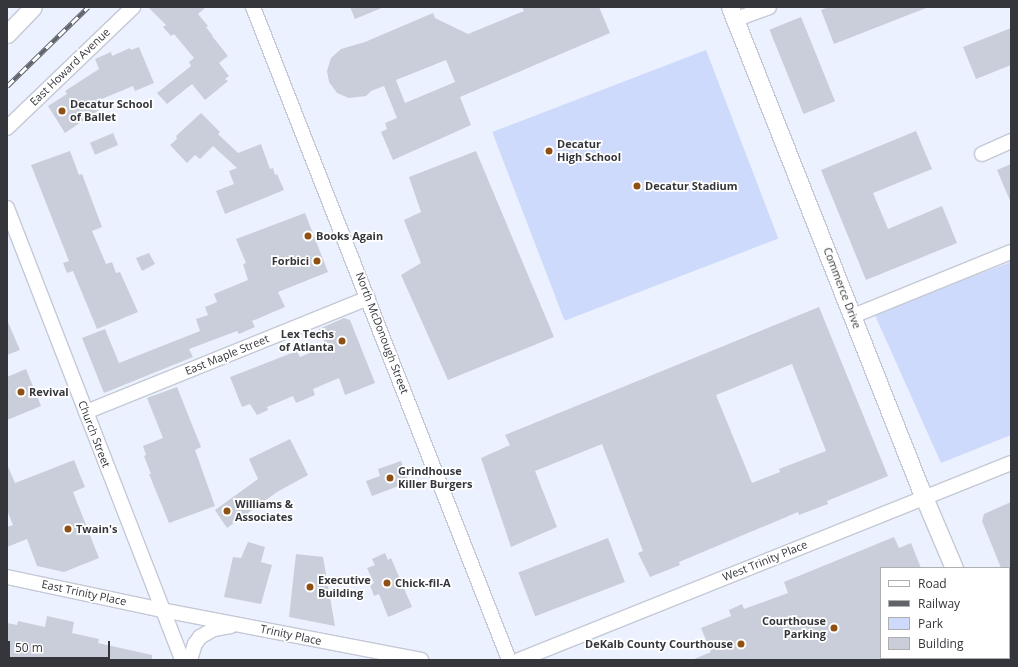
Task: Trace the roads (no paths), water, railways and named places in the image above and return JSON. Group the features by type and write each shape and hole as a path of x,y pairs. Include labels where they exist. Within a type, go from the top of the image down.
{"main road":[{"path":"10,30 33,7"},
{"name":"Commerce Drive","path":"732,14 924,497 954,567"}],"street":[{"name":"East Howard Avenue","path":"7,128 133,7"},
{"name":"North McDonough Street","path":"253,7 509,660"},
{"path":"732,14 769,7"},
{"path":"982,154 1011,142"},
{"name":"Church Street","path":"7,208 182,660"},
{"path":"852,316 1011,252"},
{"name":"East Maple Street","path":"86,412 368,298"},
{"name":"West Trinity Place","path":"519,660 1011,463"},
{"name":"East Trinity Place","path":"7,577 162,610"},
{"name":"Trinity Place","path":"162,610 421,660"},
{"path":"190,660 194,644 206,633 219,628 245,625"}],"railway":[{"path":"7,86 88,7"}],"place":[{"name":"Decatur School of Ballet","path":"62,111"},
{"name":"Decatur High School","path":"549,151"},
{"name":"Decatur Stadium","path":"637,186"},
{"name":"Books Again","path":"308,236"},
{"name":"Forbici","path":"317,261"},
{"name":"Lex Techs of Atlanta","path":"342,341"},
{"name":"Revival","path":"21,392"},
{"name":"Grindhouse Killer Burgers","path":"390,478"},
{"name":"Williams & Associates","path":"227,511"},
{"name":"Twain's","path":"68,529"},
{"name":"Chick-fil-A","path":"387,583"},
{"name":"Executive Building","path":"310,587"},
{"name":"Courthouse Parking","path":"834,628"},
{"name":"DeKalb County Courthouse","path":"741,644"}]}
